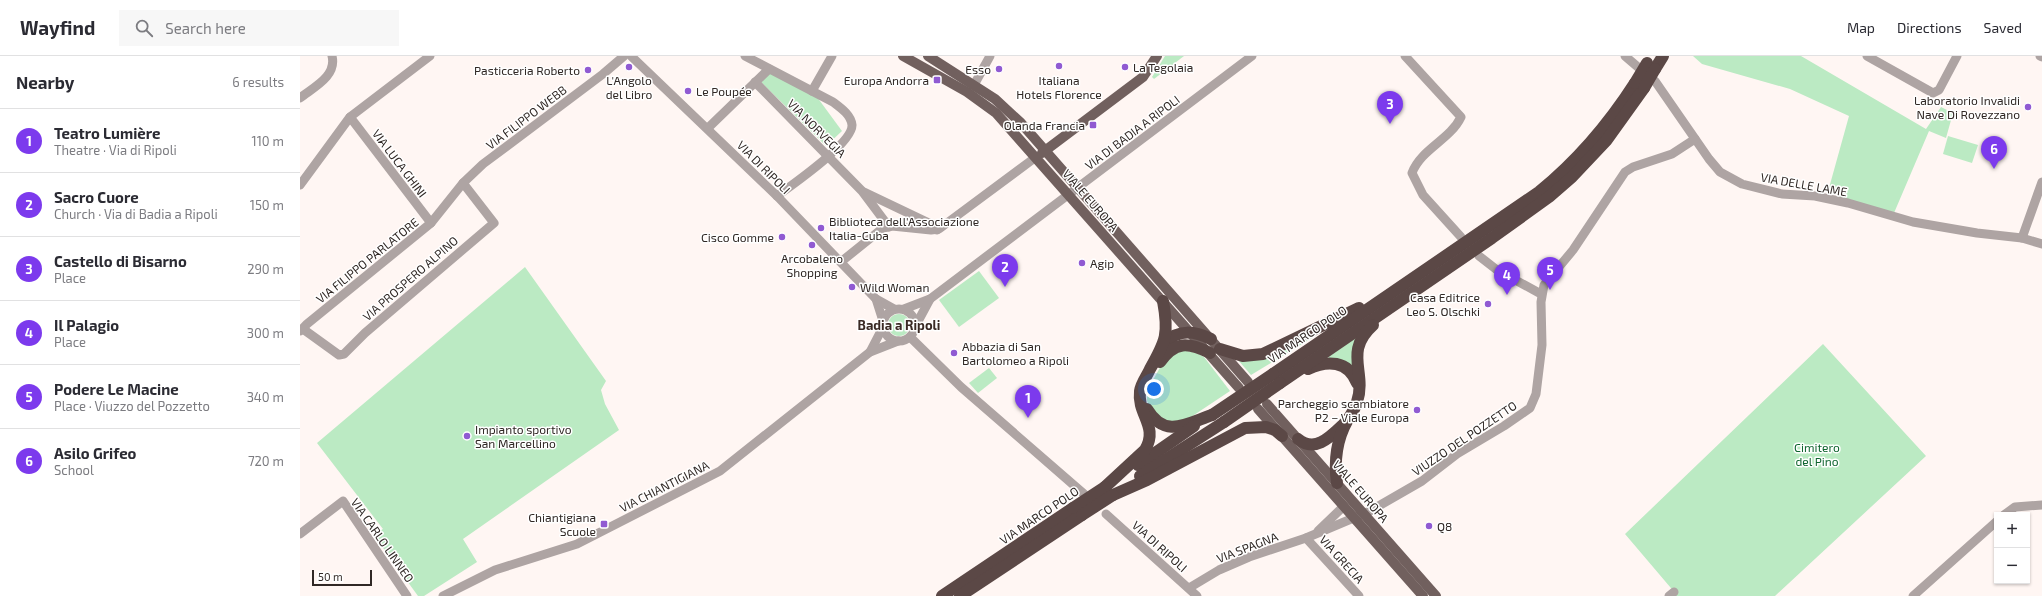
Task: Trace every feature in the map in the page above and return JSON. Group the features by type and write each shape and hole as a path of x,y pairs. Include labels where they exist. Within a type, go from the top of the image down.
{"highway":[{"name":"VIA MARCO POLO","path":"960,596 1109,491 1212,415 1277,378 1397,296 1492,238 1560,188 1606,141 1640,86 1649,67 1663,56"},
{"path":"1212,415 1182,426 1170,428 1159,423 1151,416 1145,400 1147,386 1151,377 1170,350 1179,346 1190,345 1243,356 1263,354 1397,296"},
{"path":"1338,483 1335,456 1347,422 1357,403 1359,390 1357,355 1360,340 1397,296"},
{"path":"1109,491 1145,450 1148,444 1150,428 1141,406 1140,390 1165,342 1166,327 1163,301"},
{"path":"1165,342 1178,333 1191,332 1210,339"},
{"path":"1277,378 1318,365 1333,363 1348,370 1354,378 1359,390"},
{"name":"VIA MARCO POLO","path":"1109,491 1159,463 1224,422 1277,378"},
{"path":"1298,439 1305,445 1318,444 1347,422"},
{"path":"1109,491 1147,480 1245,428 1266,427 1275,430 1282,436"},
{"name":"VIA MARCO POLO","path":"942,596 1078,512"}],"main road":[{"name":"VIALE EUROPA","path":"902,56 980,100 1001,118 1191,332 1215,351 1248,382"},
{"name":"VIALE EUROPA","path":"928,56 974,85 1005,108 1046,150 1210,339 1215,351 1239,388"},
{"path":"1036,157 1143,77 1157,56"},
{"name":"VIALE EUROPA","path":"1267,404 1436,596"},
{"name":"VIALE EUROPA","path":"1258,409 1423,596"}],"street":[{"path":"300,98 330,73 333,66 332,56"},
{"path":"300,185 350,117 430,56"},
{"name":"VIA FILIPPO WEBB","path":"431,223 463,184 483,164 603,74 624,56"},
{"name":"VIA DI RIPOLI","path":"631,56 708,128 777,196 842,261 876,299 894,309"},
{"path":"746,56 841,108 851,120 851,134 829,156 777,196"},
{"path":"812,91 832,56"},
{"path":"974,85 990,56"},
{"name":"VIA DI BADIA A RIPOLI","path":"904,309 930,299 1252,56"},
{"path":"1405,56 1461,117 1449,133 1429,151 1414,168 1412,173 1423,195 1462,237"},
{"name":"VIA DELLE LAME","path":"1625,56 1649,67 1695,139 1720,172 1742,184 1782,194 1815,196 1834,200 1913,222 2022,238 2042,244"},
{"path":"1867,56 1933,93 1939,90 1957,56"},
{"path":"708,128 769,69"},
{"name":"VIA NORVEGIA","path":"755,82 862,191 889,227"},
{"name":"VIA LUCA GHINI","path":"350,117 431,223"},
{"name":"VIUZZO DEL POZZETTO","path":"1364,514 1422,481 1457,454 1504,426 1530,408 1536,394 1542,345 1542,294 1544,285 1573,250 1625,172 1633,167 1672,154 1695,139"},
{"path":"842,261 880,230 889,227 937,230 1036,157"},
{"path":"2022,238 2042,182"},
{"name":"VIA PROSPERO ALPINO","path":"301,330 339,355 344,354 365,333 494,223 463,184"},
{"name":"VIA NORVEGIA","path":"862,191 929,223 937,230"},
{"name":"VIA FILIPPO PARLATORE","path":"301,330 431,223"},
{"path":"1479,256 1497,270 1542,294"},
{"name":"VIA DI RIPOLI","path":"876,299 883,324"},
{"name":"VIA DI BADIA A RIPOLI","path":"916,325 930,299"},
{"path":"894,309 904,309 913,317 916,325 914,332 910,337 898,341 889,338 885,333 883,324 888,312 894,309"},
{"name":"VIA CHIANTIGIANA","path":"870,352 883,324"},
{"path":"910,337 961,387 1084,494"},
{"name":"VIA CHIANTIGIANA","path":"443,596 500,569 577,544 720,471 870,352 898,341"},
{"name":"VIA CARLO LINNEO","path":"300,534 343,501 407,596"},
{"name":"VIA SPAGNA","path":"1316,534 1342,503"},
{"path":"2008,512 2016,507 2042,504"},
{"name":"VIA DI RIPOLI","path":"1106,514 1197,596"},
{"name":"VIA SPAGNA","path":"1189,588 1219,570 1248,557 1306,538 1364,514"},
{"path":"1913,596 1994,524"},
{"name":"VIA GRECIA","path":"1306,538 1359,596"}],"green space":[{"path":"1165,56 1184,56 1154,79 1152,77"},
{"path":"1693,56 1801,56 1926,129 1941,107 1953,113 1946,138 1929,131 1894,213 1843,199 1829,188 1849,116 1790,89 1702,64"},
{"path":"770,73 817,97 842,131 826,146 761,82"},
{"path":"1948,136 1978,145 1972,163 1943,154"},
{"name":"Impianto sportivo San Marcellino","path":"525,267 606,381 601,390 605,404 619,430 463,539 477,562 424,596 418,596 373,534 383,529 317,443"},
{"path":"979,271 999,298 959,327 939,300"},
{"path":"899,314 907,317 910,325 907,333 899,336 891,333 888,325 891,317"},
{"path":"1317,335 1251,375 1238,360"},
{"path":"1357,337 1354,369 1329,359 1328,357"},
{"name":"Cimitero del Pino","path":"1823,344 1926,456 1775,596 1675,596 1676,594 1625,534"},
{"path":"1181,350 1197,353 1204,357 1230,391 1182,423 1173,425 1151,410 1147,401 1147,394 1149,387 1166,357"},
{"path":"989,368 997,378 978,393 969,383"}],"place":[{"name":"Italiana Hotels Florence","path":"1059,66"},
{"name":"L'Angolo del Libro","path":"629,67"},
{"name":"La Tegolaia","path":"1125,67"},
{"name":"Esso","path":"999,69"},
{"name":"Pasticceria Roberto","path":"588,70"},
{"name":"Europa Andorra","path":"937,80"},
{"name":"Le Poupée","path":"688,91"},
{"name":"Laboratorio Invalidi Nave Di Rovezzano","path":"2028,107"},
{"name":"Castello di Bisarno","path":"1390,124"},
{"name":"Olanda Francia","path":"1093,125"},
{"name":"Asilo Grifeo","path":"1994,169"},
{"name":"Biblioteca dell'Associazione Italia-Cuba","path":"821,228"},
{"name":"Cisco Gomme","path":"782,237"},
{"name":"Arcobaleno Shopping","path":"812,245"},
{"name":"Agip","path":"1082,263"},
{"name":"Wild Woman","path":"852,287"},
{"name":"Sacro Cuore","path":"1005,287"},
{"name":"Podere Le Macine","path":"1550,290"},
{"name":"Il Palagio","path":"1507,295"},
{"name":"Casa Editrice Leo S. Olschki","path":"1488,304"},
{"name":"Abbazia di San Bartolomeo a Ripoli","path":"954,353"},
{"name":"Parcheggio scambiatore P2 – Viale Europa","path":"1417,410"},
{"name":"Teatro Lumière","path":"1028,418"},
{"name":"Impianto sportivo San Marcellino","path":"467,436"},
{"name":"Chiantigiana Scuole","path":"604,524"},
{"name":"Q8","path":"1429,526"}],"district":[{"name":"Badia a Ripoli","path":"899,325"}]}
